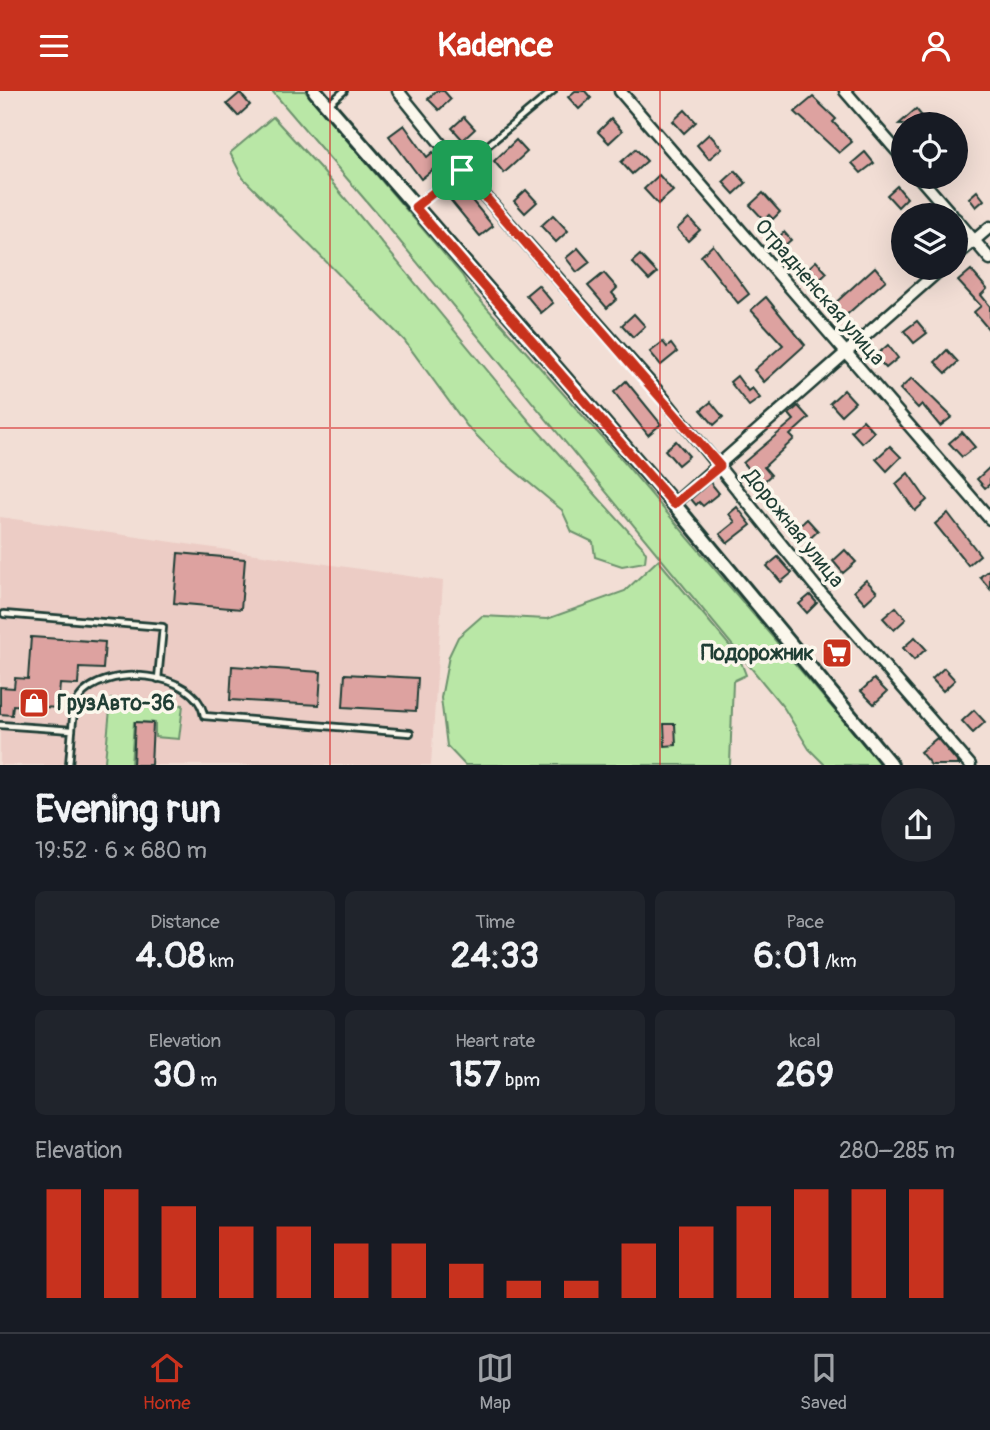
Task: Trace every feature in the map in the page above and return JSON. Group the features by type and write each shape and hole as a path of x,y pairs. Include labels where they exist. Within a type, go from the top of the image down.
{"street":[{"path":"315,91 674,504 891,765"},
{"name":"Дорожная улица","path":"398,91 462,170 720,466 816,586 970,765"},
{"name":"Отрадненская улица","path":"620,91 990,519"},
{"path":"845,91 891,144"},
{"path":"929,189 942,203"},
{"path":"968,246 990,227"},
{"path":"968,234 990,259"},
{"path":"674,504 928,280"}],"lane":[{"path":"328,106 344,91"},
{"path":"415,207 553,91"},
{"path":"4,614 163,627 159,678"},
{"path":"69,765 77,700 90,689 122,678 159,678 193,694 202,705 204,716 410,733"},
{"path":"0,725 72,730"}],"shaded area":[{"path":"0,517 443,581 431,765 0,765"}],"green space":[{"path":"272,91 305,91 462,275 471,290 623,461 881,765 825,765 809,749 784,708 379,216"},
{"path":"273,117 320,168 530,422 642,546 646,553 645,562 622,566 595,557 593,542 572,532 562,510 498,457 467,426 404,340 243,178 230,153"},
{"path":"658,560 739,657 746,675 733,681 730,765 465,765 447,746 441,698 449,656 458,637 482,616 547,619 625,591"},
{"path":"111,699 183,705 179,739 155,737 155,723 134,722 131,765 108,765 105,761"}],"building":[{"path":"436,91 444,91 451,99 439,110 428,99"},
{"path":"575,91 585,91 591,98 579,109 568,97"},
{"path":"240,93 250,105 238,116 227,104"},
{"path":"813,97 836,119 833,122 852,142 839,153 795,112"},
{"path":"685,110 696,122 684,133 673,121"},
{"path":"464,117 475,129 463,140 452,128"},
{"path":"611,119 622,131 609,143 598,132"},
{"path":"404,125 427,157 433,152 441,163 421,179 389,136"},
{"path":"709,134 722,148 709,159 697,145"},
{"path":"516,140 527,152 504,173 494,161"},
{"path":"636,149 647,161 632,174 621,162"},
{"path":"865,152 874,163 861,173 852,163"},
{"path":"735,171 746,183 734,194 723,182"},
{"path":"659,175 673,191 658,204 644,189"},
{"path":"456,181 493,226 480,236 443,191"},
{"path":"894,189 900,189 907,198 902,203 894,203 887,195"},
{"path":"526,190 537,202 525,213 514,201"},
{"path":"977,191 984,200 976,207 969,198"},
{"path":"763,193 780,212 773,219 769,215 764,220 750,205"},
{"path":"553,215 568,231 556,242 541,226"},
{"path":"689,218 700,230 688,241 677,229"},
{"path":"784,232 791,240 784,246 777,239"},
{"path":"713,245 749,294 738,303 701,256"},
{"path":"578,248 590,262 577,272 566,258"},
{"path":"640,255 657,273 649,280 632,262"},
{"path":"816,261 827,273 815,284 804,272"},
{"path":"875,267 886,280 844,317 833,305"},
{"path":"971,270 987,289 981,295 990,306 990,331 974,312 981,306 958,281 968,280 968,273"},
{"path":"604,273 617,288 612,293 617,299 607,308 588,286"},
{"path":"538,285 553,303 541,313 526,295"},
{"path":"766,297 805,345 764,382 754,370 783,345 751,310"},
{"path":"634,314 645,326 633,337 622,325"},
{"path":"917,321 927,333 914,343 904,331"},
{"path":"663,342 667,347 671,344 677,352 661,365 650,352"},
{"path":"888,345 898,358 886,368 875,356"},
{"path":"947,350 958,362 946,373 935,362"},
{"path":"737,376 748,391 752,388 760,398 749,406 730,382"},
{"path":"912,378 952,417 940,426 922,404 918,408 900,389"},
{"path":"626,381 661,424 648,435 614,392"},
{"path":"844,390 855,402 841,415 830,403"},
{"path":"711,402 723,417 714,425 701,410"},
{"path":"798,406 809,418 790,435 794,439 764,467 771,475 761,484 743,463 794,420 789,414"},
{"path":"863,420 874,432 862,443 851,431"},
{"path":"962,432 975,447 962,457 949,443"},
{"path":"676,441 689,456 678,465 665,450"},
{"path":"890,446 901,457 887,471 876,459"},
{"path":"990,467 990,484 985,488 977,479"},
{"path":"908,473 927,500 915,511 896,484"},
{"path":"710,482 719,493 703,506 699,502 696,505 691,499"},
{"path":"737,507 751,525 728,543 720,534 735,522 729,514"},
{"path":"948,513 980,555 968,565 935,524"},
{"path":"807,519 818,531 806,542 795,530"},
{"path":"845,550 856,562 843,573 833,561"},
{"path":"178,553 245,559 241,609 174,603"},
{"path":"778,557 792,573 781,582 767,566"},
{"path":"990,569 990,589 980,577"},
{"path":"866,580 877,592 865,603 854,591"},
{"path":"810,595 817,603 807,613 799,604"},
{"path":"896,607 906,619 894,630 883,618"},
{"path":"31,637 105,642 103,669 79,668 78,685 60,684 58,708 13,705 12,715 0,714 0,687 14,688 15,678 28,679"},
{"path":"915,637 926,649 914,660 903,648"},
{"path":"838,645 847,657 840,663 830,651"},
{"path":"232,666 321,672 319,705 230,700"},
{"path":"944,668 955,680 943,691 932,679"},
{"path":"345,674 418,678 416,711 343,707"},
{"path":"874,679 887,692 874,704 861,691"},
{"path":"974,710 985,722 973,733 962,721"},
{"path":"135,722 153,723 151,765 133,765"},
{"path":"664,724 675,724 676,745 665,746"},
{"path":"937,738 960,765 931,765 920,752"}],"place":[{"name":"Подорожник","path":"837,653"},
{"name":"ГрузАвто-36","path":"34,703"}],"route":[{"path":"462,170 720,466 674,504 415,207 462,170"}]}
